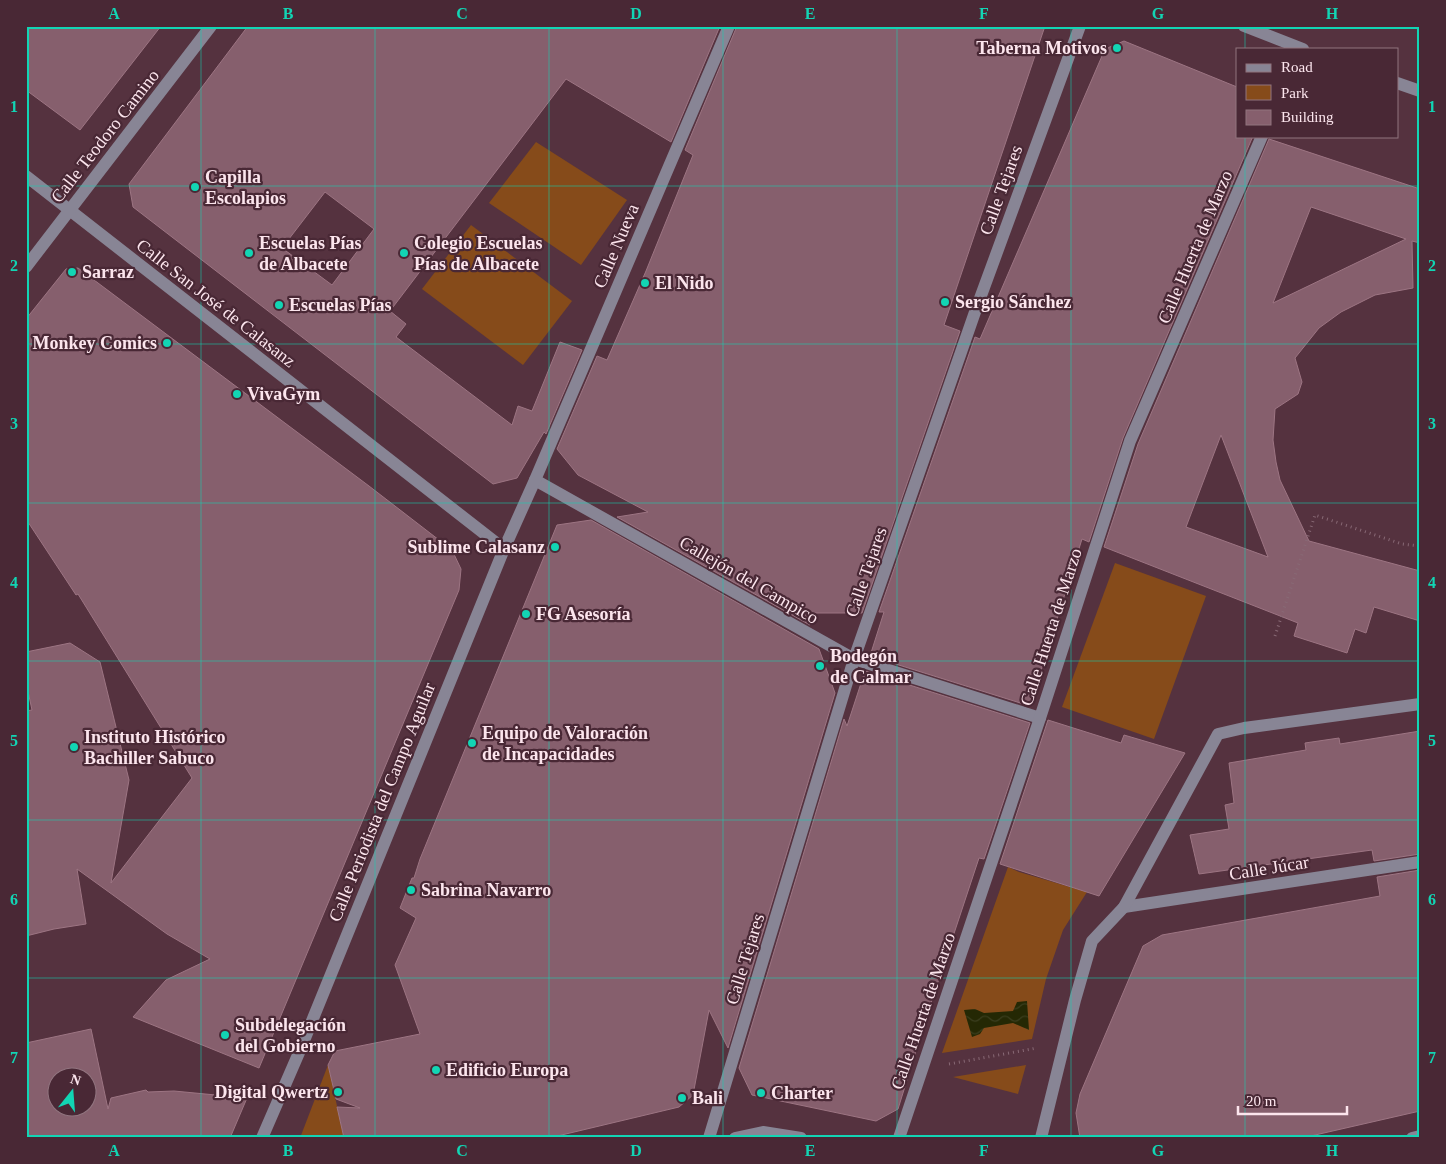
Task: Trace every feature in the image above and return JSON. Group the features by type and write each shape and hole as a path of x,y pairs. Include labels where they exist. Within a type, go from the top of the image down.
{"street":[{"name":"Calle Teodoro Camino","path":"26,267 211,26"},
{"name":"Calle Nueva","path":"535,480 729,26"},
{"name":"Calle Tejares","path":"709,1138 854,660 975,312 1080,26"},
{"path":"1244,26 1300,48"},
{"path":"1398,83 1420,92"},
{"name":"Calle Huerta de Marzo","path":"899,1138 1040,718 1130,441 1261,138"},
{"name":"Calle San José de Calasanz","path":"26,176 504,549"},
{"name":"Calle Periodista del Campo Aguilar","path":"262,1138 301,1048 504,549 535,480"},
{"name":"Callejón del Campico","path":"535,480 854,660 1040,718"},
{"path":"1041,1138 1064,1043 1092,941 1124,907 1218,734 1244,728 1420,704"},
{"name":"Calle Júcar","path":"1124,907 1420,862"},
{"path":"735,1138 763,1132 800,1138"},
{"path":"1412,1138 1420,1136"}],"path":[{"path":"1275,636 1315,515 1402,544 1420,546"},
{"path":"922,1069 1064,1043"}],"green space":[{"path":"536,142 627,200 581,265 489,203"},
{"path":"471,225 572,301 523,365 422,289"},
{"path":"1115,563 1206,596 1154,739 1062,707"},
{"path":"1008,867 1087,892 1063,930 1046,979 1032,1039 942,1053"},
{"path":"328,1065 344,1138 300,1138"},
{"path":"1026,1065 1018,1094 953,1077"}],"water":[{"path":"1027,1001 1029,1030 1013,1023 984,1028 980,1034 972,1037 964,1010 975,1009 984,1013 1013,1011 1017,1002"}],"building":[{"path":"26,26 161,26 80,130 26,90"},
{"name":"Colegio Escuelas Pías de Albacete","path":"248,26 720,26 671,142 566,79 390,311 406,324 396,337 512,425 518,406 532,411 560,342 582,350 546,434 544,432 517,478 493,484 133,207 129,184","holes":["325,192 374,229 332,285 282,248"]},
{"path":"737,26 1045,26 944,325 960,331 862,613 806,613 810,625 617,517 648,512 578,475 557,449 597,356 607,360 646,271 693,155 685,150"},
{"path":"1124,41 1236,87 1236,138 1252,138 1123,438 1089,542 1082,539 1030,706 870,656 884,612 879,612 975,337 980,339 1105,49"},
{"path":"1269,139 1420,189 1420,243 1412,241 1413,288 1375,295 1341,312 1319,328 1295,358 1302,382 1298,394 1275,409 1273,440 1280,480 1309,541 1420,571 1420,621 1374,607 1366,633 1355,629 1347,653 1294,636 1298,623 1104,547 1138,444","holes":["1311,207 1406,239 1273,303","1221,435 1268,557 1186,527"]},
{"path":"78,268 452,550 461,569 459,590 259,1068 133,1017 166,980 210,959 167,934 77,869 86,924 26,936 26,711 32,710 26,682 26,652 70,643 100,662 129,780 111,883 192,778 78,594 76,595 26,519 26,319 66,269"},
{"path":"591,520 819,649 835,693 728,1048 709,1010 693,1095 679,1107 549,1138 344,1138 337,1107 360,1108 336,1099 328,1065 335,1051 420,1034 395,965 416,918 400,908 412,878 414,878 420,859 557,525"},
{"path":"865,671 1030,723 984,859 979,858 898,1109 876,1121 752,1095 739,1068 844,719 847,726"},
{"path":"1048,720 1121,743 1124,735 1185,753 1099,896 1000,864"},
{"path":"1420,731 1420,854 1374,861 1372,850 1199,874 1190,835 1229,829 1225,805 1234,803 1229,763 1306,750 1305,743 1339,738 1340,744"},
{"path":"1420,870 1420,1111 1302,1138 1080,1138 1076,1113 1080,1094 1143,946 1162,935 1380,896 1377,877"},
{"path":"91,1029 108,1109 111,1098 146,1090 148,1092 174,1091 247,1098 230,1138 26,1138 26,1043"}],"place":[{"name":"Taberna Motivos","path":"1117,48"},
{"name":"Capilla Escolapios","path":"195,187"},
{"name":"Escuelas Pías de Albacete","path":"249,253"},
{"name":"Colegio Escuelas Pías de Albacete","path":"404,253"},
{"name":"Sarraz","path":"72,272"},
{"name":"El Nido","path":"645,283"},
{"name":"Sergio Sánchez","path":"945,302"},
{"name":"Escuelas Pías","path":"279,305"},
{"name":"Monkey Comics","path":"167,343"},
{"name":"VivaGym","path":"237,394"},
{"name":"Sublime Calasanz","path":"555,547"},
{"name":"FG Asesoría","path":"526,614"},
{"name":"Bodegón de Calmar","path":"820,666"},
{"name":"Equipo de Valoración de Incapacidades","path":"472,743"},
{"name":"Instituto Histórico Bachiller Sabuco","path":"74,747"},
{"name":"Sabrina Navarro","path":"411,890"},
{"name":"Subdelegación del Gobierno","path":"225,1035"},
{"name":"Edificio Europa","path":"436,1070"},
{"name":"Digital Qwertz","path":"338,1092"},
{"name":"Charter","path":"761,1093"},
{"name":"Bali","path":"682,1098"}]}
